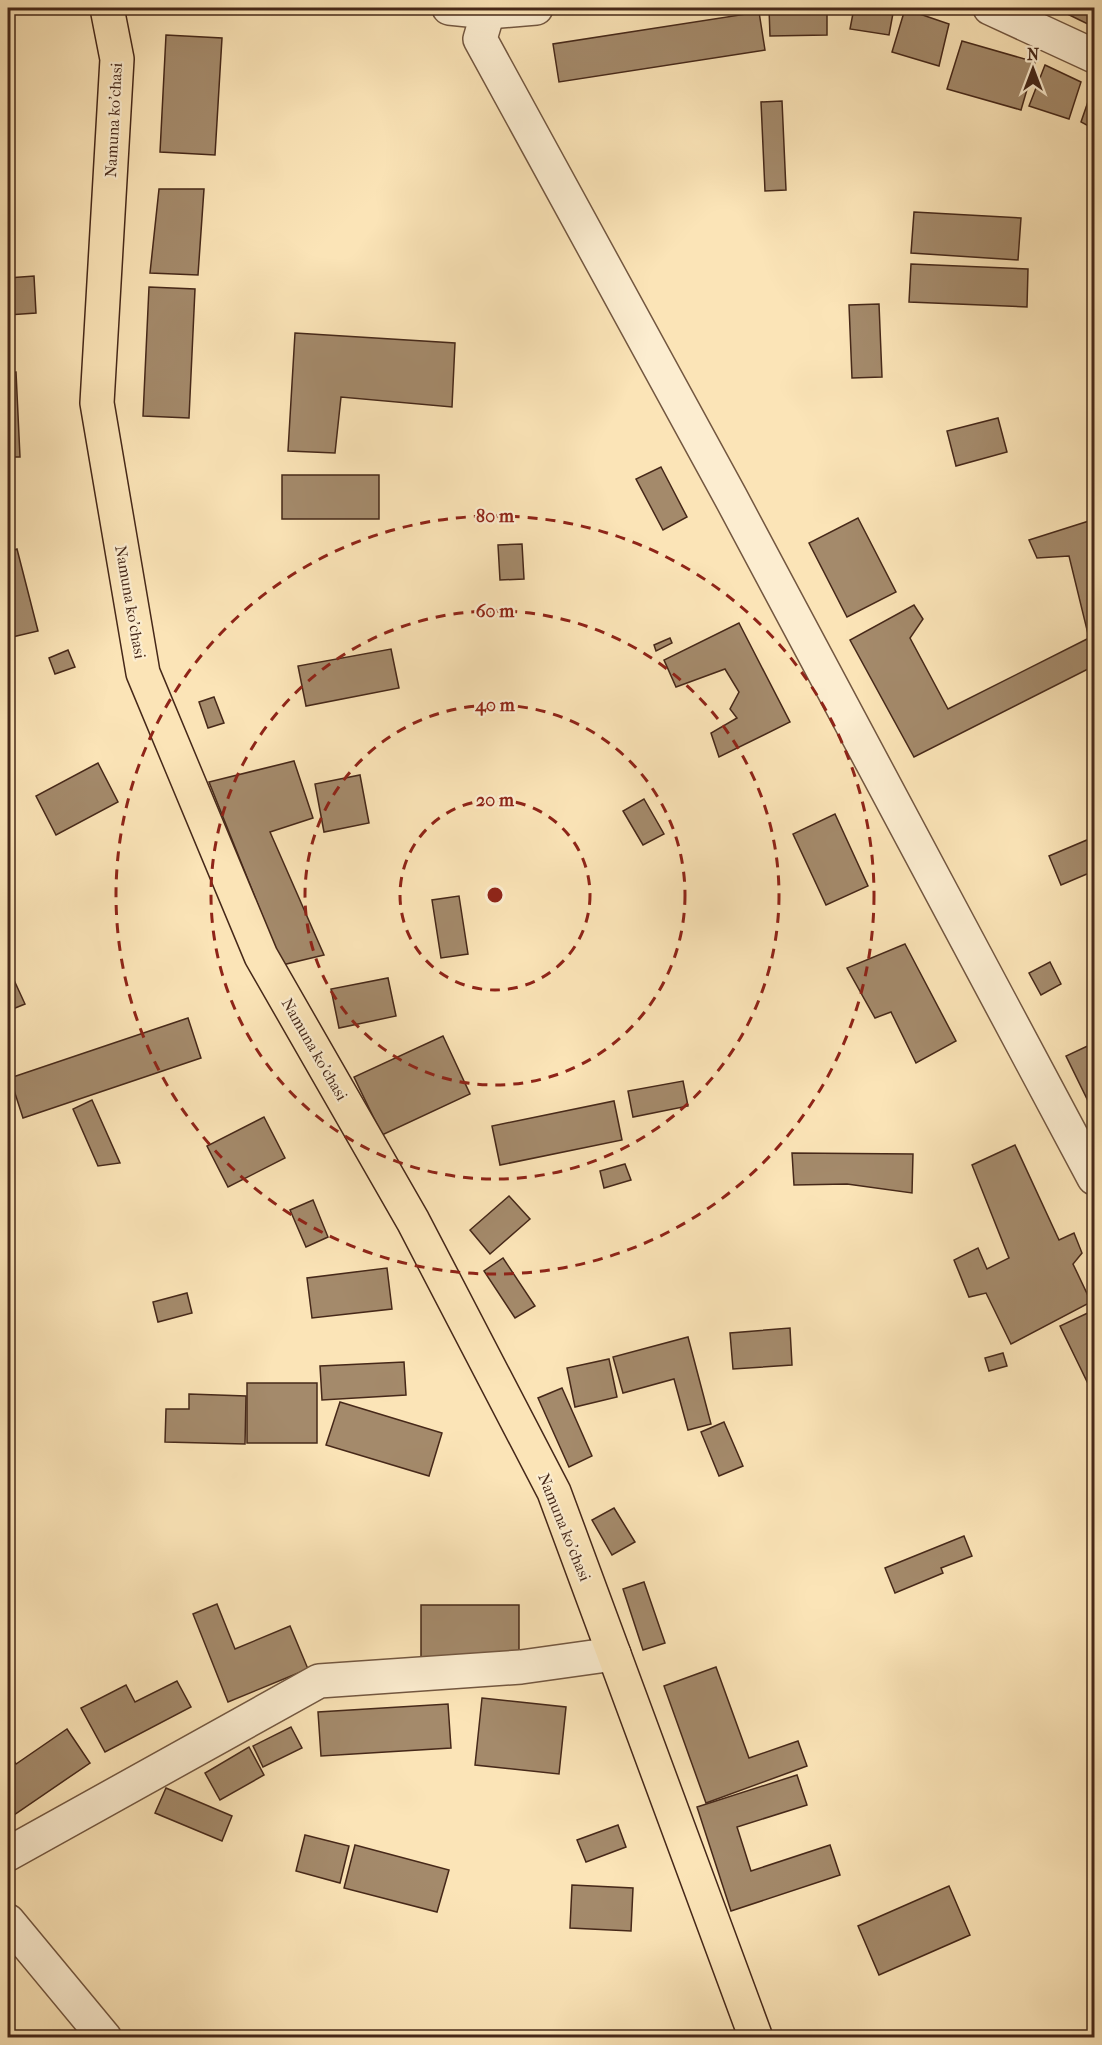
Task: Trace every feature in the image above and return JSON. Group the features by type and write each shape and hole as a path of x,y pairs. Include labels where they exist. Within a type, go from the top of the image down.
{"main road":[{"name":"Namuna ko'chasi","path":"107,8 117,59 97,403 143,673 261,956 413,1221 554,1492 756,2037"}],"street":[{"path":"449,8 488,12 536,8"},
{"path":"990,8 1095,56"},
{"path":"488,12 480,39 724,485 1095,1178"},
{"path":"8,1854 319,1681 521,1667 614,1654"},
{"path":"8,1921 105,2037"}],"building":[{"path":"769,8 827,8 827,35 770,36"},
{"path":"854,8 894,8 889,35 850,29"},
{"path":"1063,8 1094,8 1094,27 1061,11"},
{"path":"905,9 949,24 939,66 892,52"},
{"path":"759,12 765,50 559,82 553,44"},
{"path":"166,35 222,38 215,155 160,152"},
{"path":"962,41 1035,62 1021,110 947,89"},
{"path":"1045,65 1081,82 1069,119 1029,106"},
{"path":"1092,90 1094,91 1094,129 1081,122"},
{"path":"782,101 786,190 765,191 761,102"},
{"path":"159,189 204,189 198,275 150,273"},
{"path":"914,212 1021,218 1018,260 911,253"},
{"path":"911,264 1028,269 1027,307 909,302"},
{"path":"34,276 36,313 8,315 8,278"},
{"path":"149,287 195,289 189,418 143,416"},
{"path":"879,304 882,377 852,378 849,305"},
{"path":"295,333 455,343 452,407 341,397 335,453 288,451"},
{"path":"16,372 20,457 8,457 8,373"},
{"path":"998,418 1007,452 956,466 947,431"},
{"path":"661,467 687,517 663,530 636,479"},
{"path":"282,475 379,475 379,519 282,519"},
{"path":"858,518 896,592 847,617 809,543"},
{"path":"1092,520 1094,528 1094,666 914,757 850,640 914,605 923,619 910,638 948,709 1089,638 1069,556 1037,558 1029,540"},
{"path":"522,544 524,579 500,580 498,545"},
{"path":"17,549 38,631 8,638 8,552"},
{"path":"739,623 790,722 719,757 711,733 737,718 730,709 739,692 725,669 676,687 664,660"},
{"path":"670,638 672,643 656,651 654,645"},
{"path":"391,649 399,688 306,706 298,666"},
{"path":"68,650 75,667 55,674 49,658"},
{"path":"214,697 224,723 208,728 199,702"},
{"path":"8,753 13,761 8,765"},
{"path":"294,761 313,818 270,832 324,955 282,965 209,782"},
{"path":"98,763 118,802 56,835 36,796"},
{"path":"360,775 369,823 324,832 315,784"},
{"path":"644,799 664,834 643,845 623,811"},
{"path":"835,814 868,886 826,905 793,834"},
{"path":"1094,837 1094,871 1061,885 1049,856"},
{"path":"459,896 468,954 441,958 432,900"},
{"path":"905,944 956,1041 916,1063 891,1012 875,1018 847,968"},
{"path":"1050,962 1061,984 1041,995 1029,973"},
{"path":"8,967 25,1004 8,1011"},
{"path":"388,978 396,1016 339,1028 331,989"},
{"path":"188,1018 201,1058 23,1118 10,1078"},
{"path":"443,1036 470,1094 382,1135 354,1077"},
{"path":"1094,1043 1094,1102 1090,1105 1066,1056"},
{"path":"683,1081 688,1106 633,1117 628,1091"},
{"path":"92,1100 120,1163 98,1166 73,1109"},
{"path":"614,1101 622,1140 500,1165 492,1126"},
{"path":"264,1117 285,1158 228,1187 207,1146"},
{"path":"1015,1145 1059,1240 1074,1233 1082,1253 1073,1264 1091,1302 1011,1344 986,1293 969,1297 954,1260 978,1248 987,1269 1009,1258 972,1165"},
{"path":"792,1153 913,1154 912,1193 847,1184 794,1185"},
{"path":"625,1164 631,1180 604,1188 600,1171"},
{"path":"509,1196 530,1219 490,1254 470,1230"},
{"path":"313,1200 328,1237 306,1247 290,1210"},
{"path":"503,1258 535,1306 515,1318 484,1271"},
{"path":"387,1268 392,1309 312,1318 307,1278"},
{"path":"187,1293 192,1313 158,1322 153,1302"},
{"path":"1094,1310 1094,1396 1060,1326"},
{"path":"790,1328 792,1365 733,1369 730,1333"},
{"path":"688,1337 711,1424 688,1430 674,1379 623,1393 613,1357"},
{"path":"1003,1353 1007,1366 989,1371 985,1358"},
{"path":"609,1359 617,1397 575,1407 567,1368"},
{"path":"404,1362 406,1395 322,1400 320,1366"},
{"path":"247,1383 317,1383 317,1443 247,1443"},
{"path":"562,1388 592,1456 569,1467 538,1398"},
{"path":"189,1394 246,1396 245,1444 165,1442 166,1409 189,1409"},
{"path":"340,1402 442,1433 429,1476 326,1445"},
{"path":"724,1422 743,1466 719,1476 701,1432"},
{"path":"614,1508 635,1542 612,1555 592,1520"},
{"path":"964,1536 972,1556 941,1568 943,1573 895,1593 885,1568"},
{"path":"644,1582 665,1643 643,1650 623,1589"},
{"path":"217,1604 235,1649 290,1626 308,1669 228,1702 193,1614"},
{"path":"421,1605 519,1605 519,1659 421,1659"},
{"path":"716,1667 749,1758 798,1741 807,1766 706,1803 664,1686"},
{"path":"177,1681 191,1707 105,1752 81,1708 126,1685 135,1702"},
{"path":"482,1698 566,1707 559,1774 475,1765"},
{"path":"448,1704 451,1748 321,1756 318,1712"},
{"path":"291,1727 302,1748 263,1767 253,1746"},
{"path":"67,1729 90,1763 8,1819 8,1752 16,1764"},
{"path":"249,1747 264,1775 220,1800 205,1773"},
{"path":"797,1775 807,1805 737,1827 751,1871 830,1845 840,1875 731,1911 697,1807"},
{"path":"166,1788 232,1816 222,1841 155,1813"},
{"path":"618,1825 626,1847 586,1862 577,1840"},
{"path":"305,1835 349,1846 340,1883 296,1871"},
{"path":"355,1845 449,1870 437,1912 344,1888"},
{"path":"572,1885 633,1888 631,1931 570,1928"},
{"path":"949,1886 970,1935 879,1975 858,1926"}]}
